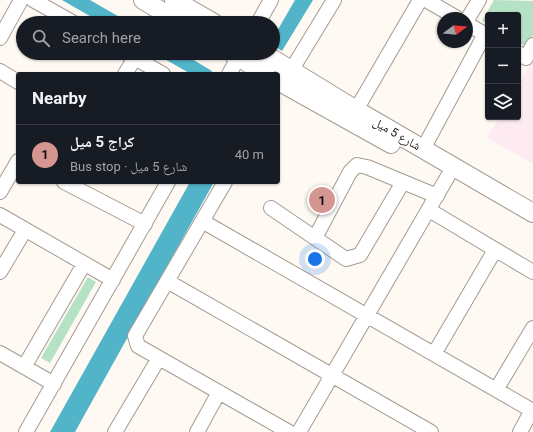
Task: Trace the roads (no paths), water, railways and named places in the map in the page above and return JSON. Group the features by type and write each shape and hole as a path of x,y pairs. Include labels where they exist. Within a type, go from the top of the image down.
{"main road":[{"path":"143,0 185,8 200,16"},
{"path":"246,60 263,72"},
{"name":"شارع 5 ميل","path":"268,60 275,72"},
{"name":"شارع 5 ميل","path":"282,82 356,110 533,213"},
{"name":"شارع 5 ميل","path":"282,82 533,225"}],"street":[{"path":"0,38 21,0"},
{"path":"33,0 62,16"},
{"path":"262,16 271,0"},
{"path":"282,82 334,0"},
{"path":"356,110 420,0"},
{"path":"426,0 447,12"},
{"path":"472,12 479,0"},
{"path":"473,27 485,34"},
{"path":"423,149 485,37"},
{"path":"521,55 526,58 533,46"},
{"path":"126,72 129,60"},
{"path":"137,60 159,72"},
{"path":"230,72 235,60"},
{"path":"0,72 16,81"},
{"path":"0,192 16,164"},
{"path":"315,238 350,172 357,166 367,167 437,196"},
{"path":"299,432 448,176"},
{"path":"270,208 346,259 360,255 402,182"},
{"path":"68,184 145,224"},
{"path":"26,432 167,184"},
{"path":"224,184 135,336 138,346 289,432"},
{"path":"429,210 533,272"},
{"path":"0,215 113,280"},
{"path":"202,221 533,411 520,432"},
{"path":"0,272 26,230"},
{"path":"434,354 495,250"},
{"path":"24,367 84,264"},
{"path":"167,281 431,432"},
{"path":"496,390 533,328"},
{"path":"0,353 54,384"},
{"path":"115,432 159,358"},
{"path":"197,432 219,392"}],"water":[{"path":"62,0 90,0 118,16 90,16"},
{"path":"295,0 313,0 282,51 280,50 280,26"},
{"path":"166,60 194,60 212,71 212,72 187,72"},
{"path":"189,184 213,184 75,432 50,432"}],"place":[{"name":"كراج 5 ميل","path":"322,200"}]}
